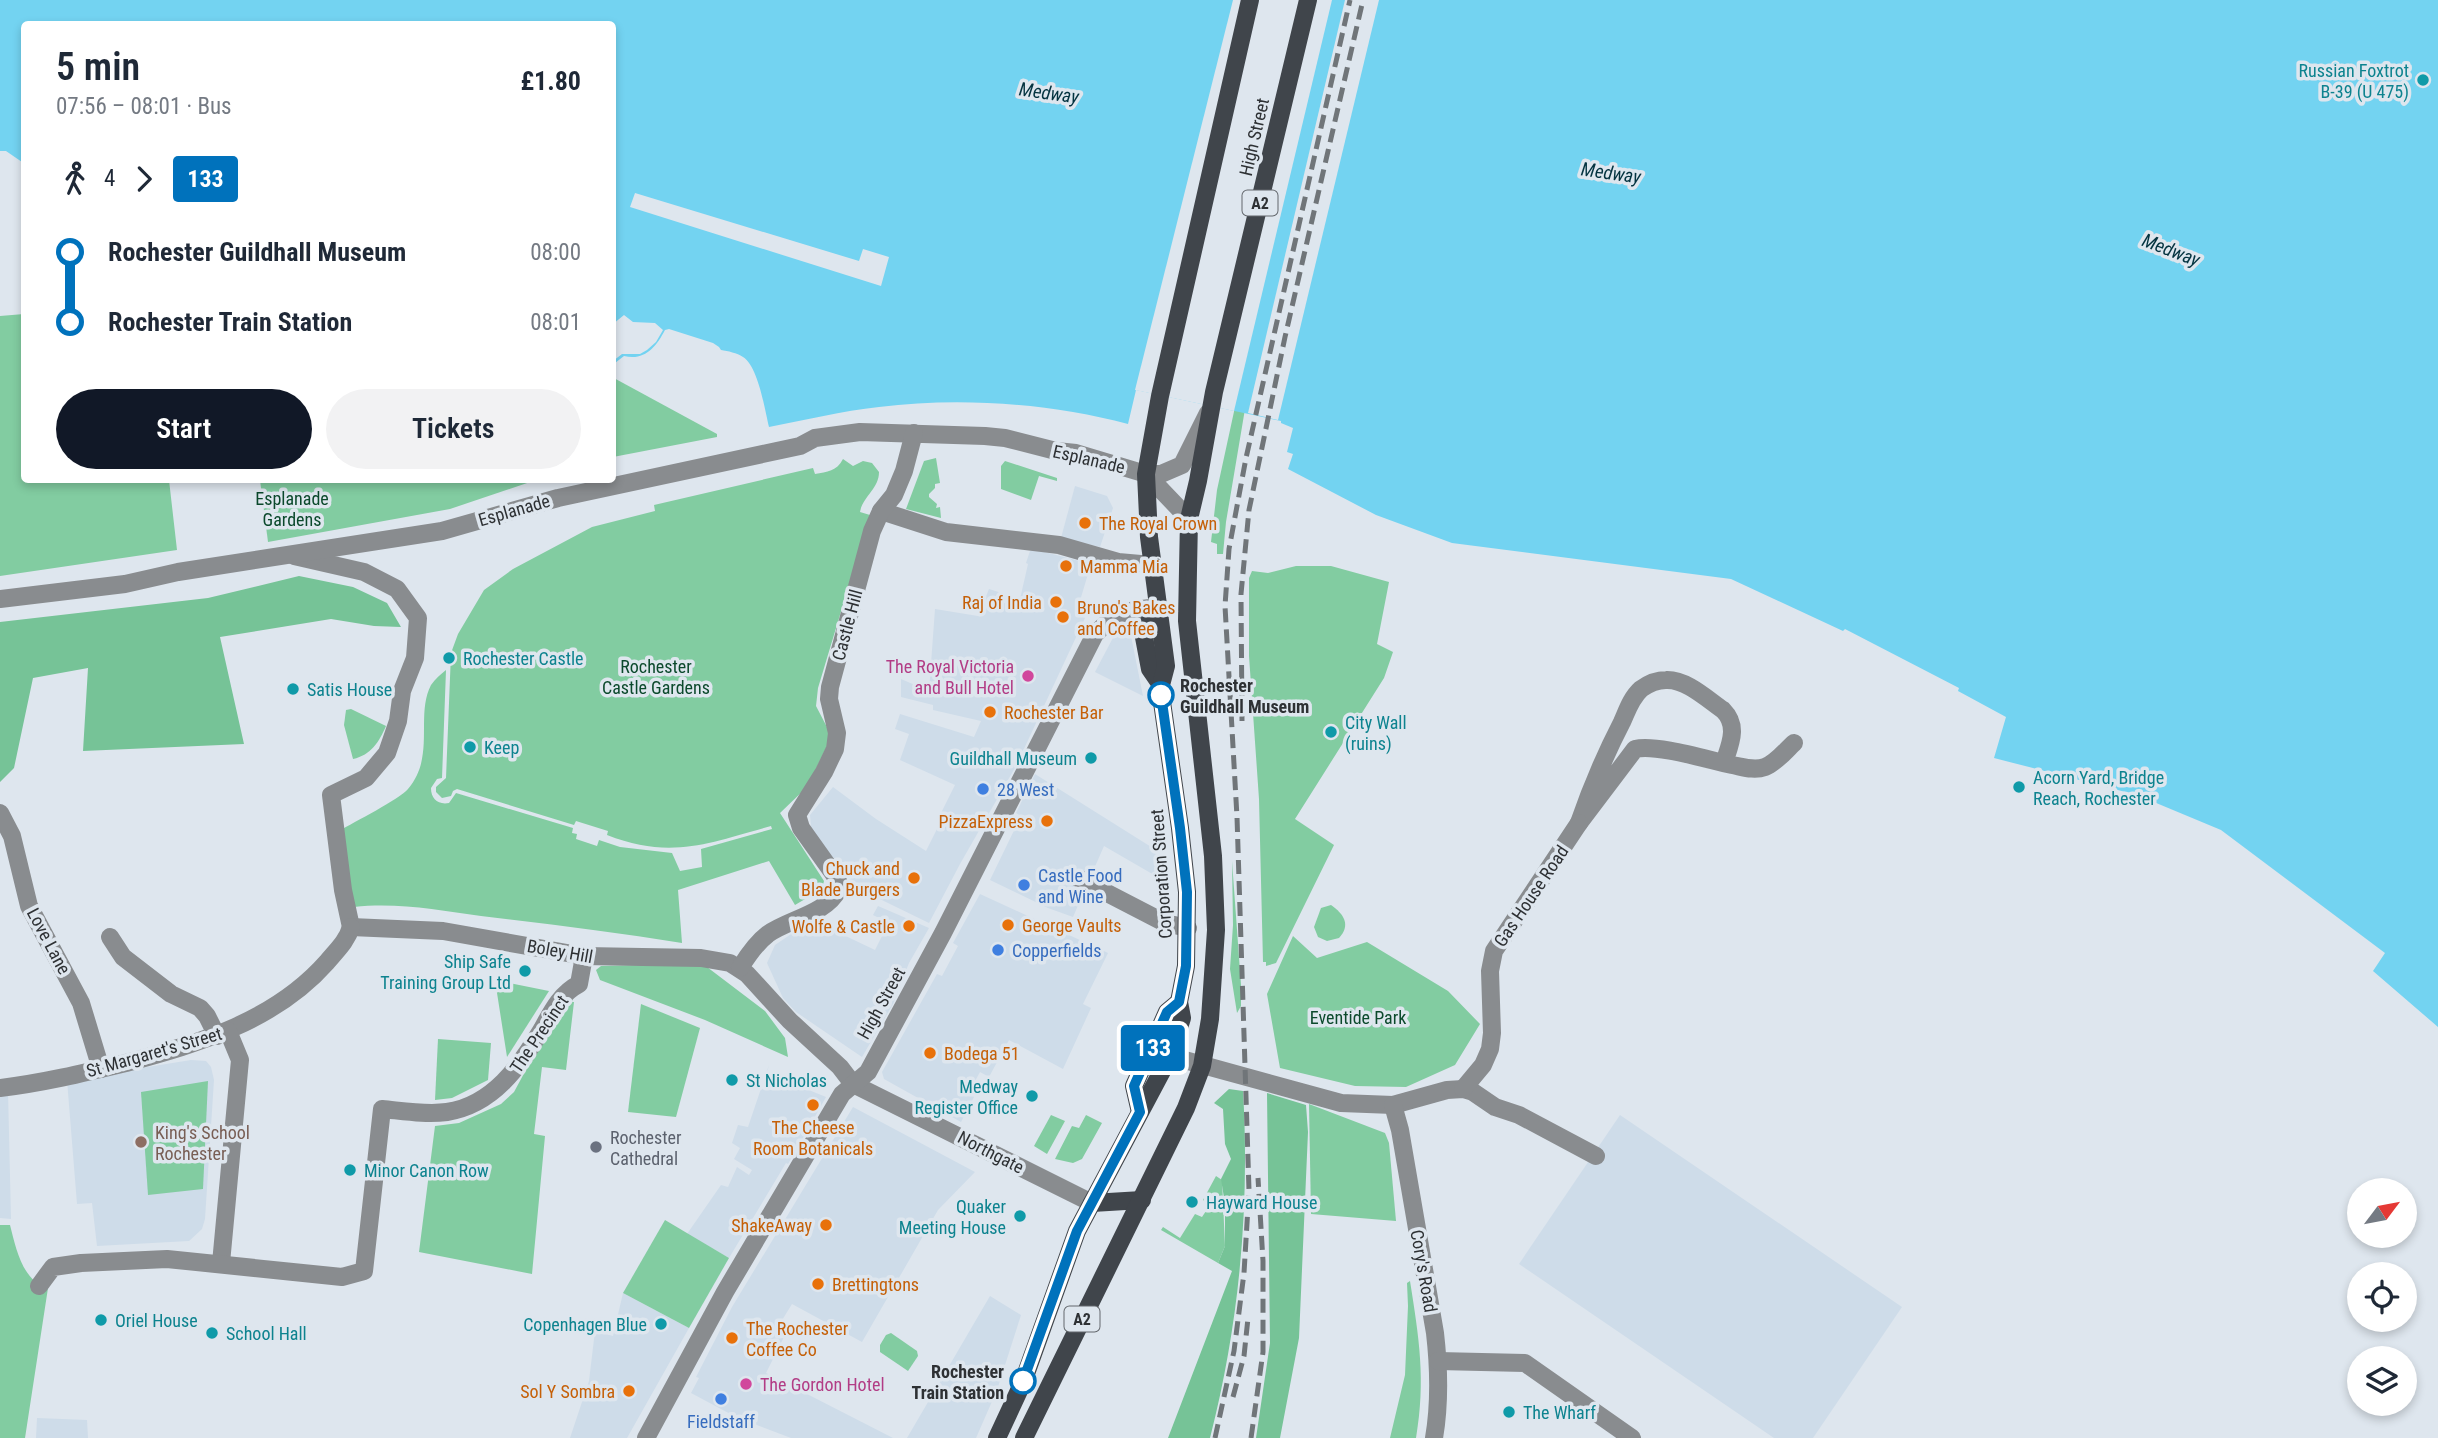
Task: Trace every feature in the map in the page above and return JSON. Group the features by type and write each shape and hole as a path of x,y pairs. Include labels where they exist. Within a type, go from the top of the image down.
{"main road":[{"name":"High Street","path":"1152,565 1146,474 1160,396 1250,0"},
{"name":"High Street","path":"1211,407 1308,0"},
{"name":"A2","path":"1024,1438 1142,1200 1186,1108 1202,1066 1210,1019 1215,958 1215,891 1188,629 1189,519 1211,407"},
{"path":"1152,565 1158,607"},
{"name":"Corporation Street","path":"997,1438 1023,1382 1070,1248 1170,1056 1182,1018 1179,1002 1186,966 1188,928 1180,828 1161,685 1150,669 1143,632 1158,607"},
{"name":"A2","path":"1140,1112 1134,1086 1167,1012 1179,1002"},
{"path":"1092,1203 1142,1200"}],"street":[{"name":"Esplanade","path":"0,599 125,584 285,554 442,531 558,498 800,446 815,438 860,432 1005,438 1056,452 1076,453 1146,474 1161,474 1182,465 1211,407"},
{"name":"Castle Hill","path":"740,968 764,937 826,904 838,892 838,880 799,825 797,815 824,772 835,748 837,733 828,699 830,687 872,531 881,511 894,495 904,471 914,433"},
{"name":"Esplanade","path":"1146,474 1189,519"},
{"path":"881,511 946,531 1059,545 1118,562 1152,565"},
{"path":"285,554 364,572 397,589 418,618 415,658 402,691 398,721 387,753 366,778 331,795 343,890 351,927"},
{"name":"High Street","path":"646,1438 725,1292 842,1094 867,1072 915,985 1095,634 1112,618 1135,610 1158,607"},
{"name":"Gas House Road","path":"1579,823 1595,777 1631,704 1640,690 1655,682 1675,681 1684,684 1728,715 1733,735 1724,763"},
{"name":"Gas House Road","path":"1463,1089 1483,1065 1490,1049 1490,971 1494,951 1579,823 1635,749 1644,747 1749,768 1764,767 1794,743"},
{"name":"Love Lane","path":"0,813 12,836 29,906 81,1003 101,1069"},
{"path":"1078,878 1165,923 1188,928"},
{"name":"Boley Hill","path":"351,927 443,931 584,956 701,958 730,963 740,968"},
{"name":"St Margaret's Street","path":"0,1088 101,1069 223,1033 271,1008 304,985 348,939 351,927"},
{"path":"38,1286 52,1267 81,1263 167,1259 221,1263 240,1060 223,1033 200,1008 171,994 123,957 110,937"},
{"name":"The Precinct","path":"221,1263 342,1278 365,1271 382,1109 448,1112 487,1096 515,1071 561,998 579,984 584,956"},
{"path":"740,968 793,1025 840,1066 852,1083"},
{"path":"1170,1056 1340,1103 1393,1105 1447,1090 1463,1089 1597,1156"},
{"name":"Northgate","path":"852,1083 1092,1203"},
{"name":"Cory's Road","path":"1393,1105 1400,1130 1438,1361 1434,1438"},
{"path":"1438,1361 1525,1363 1632,1438"}],"shaded area":[{"name":"The Royal Crown","path":"1075,486 1107,496 1113,508 1100,547 1061,538"},
{"path":"1033,549 1091,564 1076,614 1085,618 1016,766 929,923 849,884 848,881 854,875 847,865 837,865 811,827 810,815 833,787 926,851 955,785 900,760 909,734 895,729 900,714 974,737 981,721 933,710 933,705 901,697 901,679 929,691 935,609 978,616 989,589 1020,599 1028,564 1026,563"},
{"path":"1115,634 1131,636 1143,696 1095,672"},
{"path":"1035,774 1156,850 1161,879 1104,846 1073,917 990,880 1021,816 1016,813"},
{"path":"980,894 1108,953 1083,1004 1091,1008 1063,1069 1009,1040 989,1077 980,1072 968,1094 974,1097 961,1122 884,1079 882,1072 937,974 942,976 958,946 953,943"},
{"path":"878,906 929,928 909,963 893,1004 862,1057 796,1012 783,998 767,963 775,945 812,920 875,950 882,936 876,933 875,928 879,918 873,915"},
{"name":"King's School Rochester","path":"191,1060 206,1061 211,1067 214,1080 205,1219 202,1229 189,1241 97,1246 92,1203 77,1204 67,1080"},
{"path":"769,1065 767,1073 826,1097 729,1258 687,1234 721,1185 728,1187 737,1167 749,1175 752,1170 734,1159 740,1148 732,1143 738,1125 748,1127"},
{"path":"8,1091 11,1219 0,1218 0,1092"},
{"path":"853,1107 975,1172 938,1210 862,1342 792,1304 776,1330 785,1335 766,1373 893,1438 791,1438 736,1417 691,1393 699,1378 696,1377 732,1307"},
{"path":"1620,1115 1902,1307 1813,1438 1774,1438 1519,1264"},
{"path":"623,1293 689,1328 627,1438 570,1438 589,1381 595,1331 613,1336"},
{"path":"990,1296 1021,1315 997,1390 976,1438 907,1438"},
{"path":"37,1418 87,1420 88,1438 36,1438"}],"green space":[{"path":"21,314 21,483 169,483 177,550 0,576 0,316"},
{"path":"616,379 717,434 717,437 616,456"},
{"path":"1235,407 1245,409 1223,554 1217,554 1217,544 1211,542 1217,490"},
{"path":"936,458 940,483 935,484 929,497 937,504 936,508 940,507 941,518 906,509 924,461"},
{"name":"Rochester Castle Gardens","path":"843,459 853,466 863,461 872,463 879,472 878,478 860,512 870,515 818,688 816,706 829,731 829,742 807,787 780,813 824,881 822,889 795,905 769,861 678,890 682,943 418,907 354,907 339,831 408,789 421,763 427,697 431,685 446,670 442,778 437,779 431,788 432,795 438,802 449,803 456,793 573,828 572,833 577,834 576,839 597,846 599,840 620,847 672,853 680,871 702,867 701,849 772,829 771,826 690,846 651,847 607,835 608,831 576,821 574,825 457,789 451,796 442,798 436,792 436,787 446,778 451,653 458,634 484,590 513,569 592,527 655,511 654,505 813,468 815,474 828,472"},
{"path":"1005,461 1057,478 1057,481 1039,476 1031,500 1001,489 1001,466"},
{"name":"Esplanade Gardens","path":"260,483 527,483 450,509 268,542"},
{"path":"1296,566 1331,566 1389,582 1377,644 1393,652 1384,678 1295,819 1334,845 1276,963 1266,966 1266,962 1263,962 1259,799 1249,656 1249,578 1252,571 1268,573"},
{"path":"299,576 353,587 387,603 401,627 331,619 220,637 244,744 83,751 88,668 33,678 14,768 0,782 0,622 208,598"},
{"path":"351,709 386,726 374,747 353,759 344,725 346,710"},
{"path":"1232,861 1241,985 1241,1006 1237,1013 1230,969 1233,925"},
{"path":"1331,905 1342,916 1345,929 1339,938 1327,941 1318,937 1314,927 1321,908"},
{"name":"Eventide Park","path":"1293,936 1317,958 1367,942 1448,991 1480,1024 1455,1065 1406,1087 1355,1086 1280,1068 1267,994"},
{"path":"691,964 707,967 765,1011 785,1038 788,1057 705,1020 600,980 596,970 601,966"},
{"path":"495,980 549,991 507,1057"},
{"path":"573,997 566,1070 542,1067 534,1134 545,1136 532,1274 419,1252 435,1126 459,1123 501,1104 514,1092 555,1016"},
{"path":"641,1004 700,1028 676,1117 628,1112"},
{"path":"438,1039 491,1043 488,1080 452,1098 435,1100"},
{"path":"208,1081 203,1189 148,1195 141,1092"},
{"path":"1229,1089 1243,1091 1245,1178 1240,1266 1228,1352 1210,1438 1168,1438 1232,1271 1218,1263 1225,1246 1225,1204 1221,1179 1231,1159 1225,1144 1223,1109 1214,1103"},
{"path":"1267,1093 1306,1105 1308,1132 1299,1338 1280,1438 1256,1438 1270,1343"},
{"path":"1309,1104 1385,1133 1389,1143 1396,1221 1311,1214"},
{"path":"1051,1115 1065,1121 1047,1154 1034,1146"},
{"path":"1086,1115 1102,1123 1082,1159 1073,1163 1055,1159 1072,1126 1079,1128"},
{"path":"1216,1176 1222,1180 1225,1246 1218,1263 1161,1230 1163,1227 1180,1238 1195,1214 1202,1217 1210,1205 1203,1200"},
{"path":"665,1220 729,1258 689,1328 623,1293"},
{"path":"0,1225 10,1225 26,1271 39,1284 48,1288 25,1438 0,1438"},
{"path":"1410,1281 1420,1359 1419,1417 1416,1438 1390,1438 1405,1375 1407,1283"},
{"path":"891,1333 917,1351 918,1356 908,1371 880,1352 880,1345 886,1335"}],"water":[{"name":"Medway","path":"0,0 2438,0 2438,1027 2373,971 2385,953 2221,830 2137,795 1994,758 2006,717 1958,691 1959,688 1845,629 1843,631 1731,579 1452,543 1376,515 1288,469 1293,454 1287,452 1293,428 1281,421 1136,390 1128,424 1036,407 941,402 837,413 769,427 753,369 743,357 721,350 713,343 669,329 665,330 649,351 638,356 624,356 616,362 622,354 640,354 647,350 663,330 655,323 633,322 624,315 616,322 616,21 21,21 21,161 6,151 0,151"}],"pier":[{"path":"1233,0 1332,0 1234,411 1135,390"},
{"path":"1345,0 1379,0 1278,420 1248,413"},
{"path":"635,193 859,261 863,249 889,257 881,286 630,207"}],"railway":[{"path":"1215,1438 1234,1351 1244,1273 1249,1190 1237,817 1225,606 1229,549 1246,458 1350,0"},
{"path":"1242,721 1241,594 1249,510 1285,337 1363,0"},
{"path":"1251,1438 1263,1352 1263,1261 1258,1178"},
{"path":"1233,1397 1244,1356 1248,1318"}],"bus line":[{"name":"133","path":"1023,1381 1077,1231 1140,1112 1134,1086 1167,1012 1179,1002 1186,966 1187,892 1161,695"}],"place":[{"name":"Russian Foxtrot B-39 (U 475)","path":"2423,80"},
{"name":"The Royal Crown","path":"1085,523"},
{"name":"Mamma Mia","path":"1066,566"},
{"name":"Raj of India","path":"1056,602"},
{"name":"Bruno's Bakes and Coffee","path":"1063,617"},
{"name":"Rochester Castle","path":"449,658"},
{"name":"The Royal Victoria and Bull Hotel","path":"1028,676"},
{"name":"Satis House","path":"293,689"},
{"name":"Rochester Guildhall Museum","path":"1161,695"},
{"name":"Rochester Bar","path":"990,712"},
{"name":"City Wall (ruins)","path":"1331,732"},
{"name":"Keep","path":"470,747"},
{"name":"Guildhall Museum","path":"1091,758"},
{"name":"Acorn Yard, Bridge Reach, Rochester","path":"2019,787"},
{"name":"28 West","path":"983,789"},
{"name":"PizzaExpress","path":"1047,821"},
{"name":"Chuck and Blade Burgers","path":"914,878"},
{"name":"Castle Food and Wine","path":"1024,885"},
{"name":"George Vaults","path":"1008,925"},
{"name":"Wolfe & Castle","path":"909,926"},
{"name":"Copperfields","path":"998,950"},
{"name":"Ship Safe Training Group Ltd","path":"525,971"},
{"name":"Bodega 51","path":"930,1053"},
{"name":"St Nicholas","path":"732,1080"},
{"name":"Medway Register Office","path":"1032,1096"},
{"name":"The Cheese Room Botanicals","path":"813,1105"},
{"name":"King's School Rochester","path":"141,1142"},
{"name":"Rochester Cathedral","path":"596,1147"},
{"name":"Minor Canon Row","path":"350,1170"},
{"name":"Hayward House","path":"1192,1202"},
{"name":"Quaker Meeting House","path":"1020,1216"},
{"name":"ShakeAway","path":"826,1225"},
{"name":"Brettingtons","path":"818,1284"},
{"name":"Oriel House","path":"101,1320"},
{"name":"Copenhagen Blue","path":"661,1324"},
{"name":"School Hall","path":"212,1333"},
{"name":"The Rochester Coffee Co","path":"732,1338"},
{"name":"Rochester Train Station","path":"1023,1381"},
{"name":"The Gordon Hotel","path":"746,1384"},
{"name":"Sol Y Sombra","path":"629,1391"},
{"name":"Fieldstaff","path":"721,1399"},
{"name":"The Wharf","path":"1509,1412"}]}
